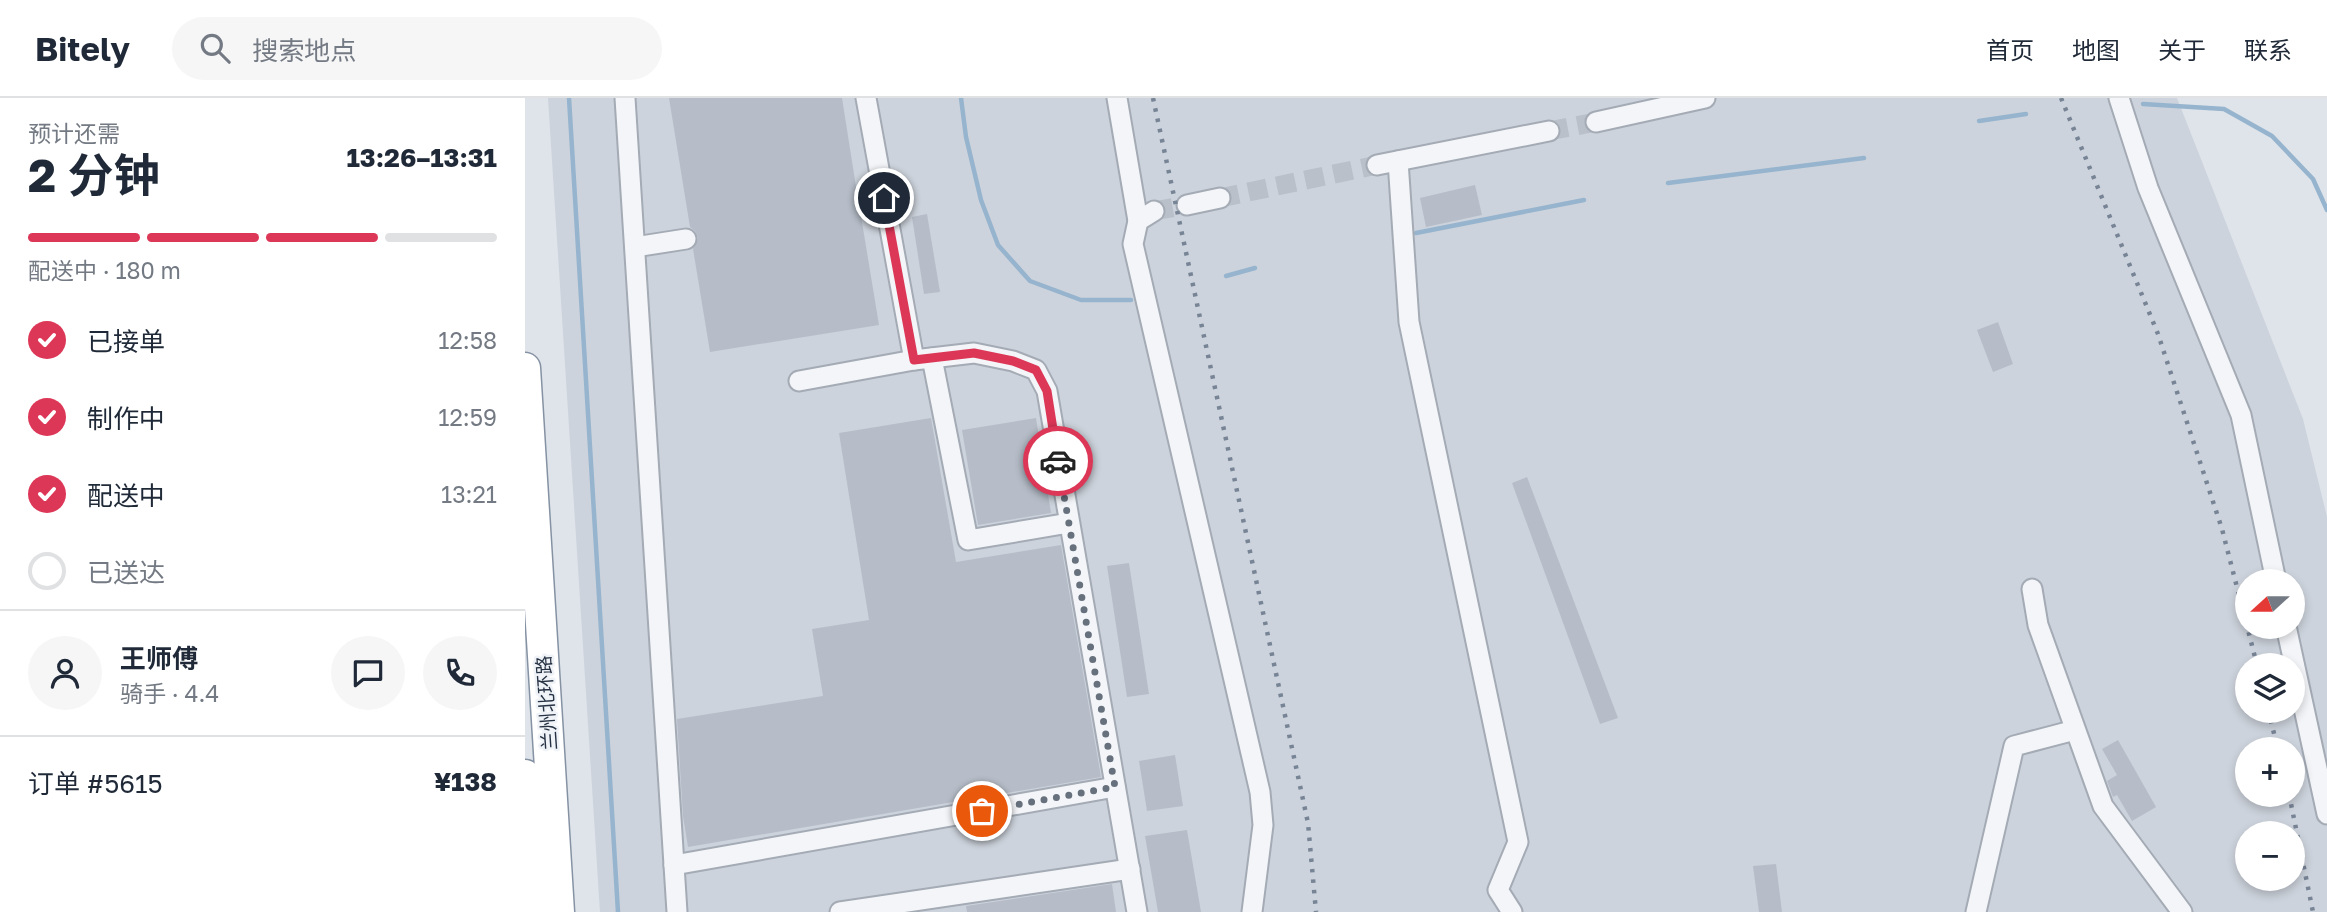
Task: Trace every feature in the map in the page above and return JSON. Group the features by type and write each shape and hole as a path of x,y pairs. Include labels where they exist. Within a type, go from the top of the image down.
{"highway":[{"name":"兰州北环路","path":"525,368 559,912"},
{"name":"兰州北环路","path":"525,775 534,912"}],"street":[{"path":"625,98 677,912"},
{"path":"866,98 876,199 923,359 968,540 1069,523"},
{"path":"1117,98 1146,216 1133,244 1260,792 1263,825 1252,912"},
{"path":"1596,122 1705,98"},
{"path":"2119,98 2148,188 2241,415 2274,569"},
{"path":"1377,165 1549,131"},
{"path":"1398,161 1409,322 1518,842 1498,890 1512,912"},
{"path":"1187,205 1220,198"},
{"path":"635,247 686,239"},
{"path":"799,382 923,359 974,353 1013,361 1036,370 1047,391 1137,912"},
{"path":"2032,589 2038,625 2103,806 2182,912"},
{"path":"2289,639 2327,814"},
{"path":"1976,912 2014,746 2075,730"},
{"path":"674,865 1115,787"},
{"path":"840,912 1129,869"}],"shaded area":[{"path":"548,98 2177,98 2303,419 2327,517 2327,912 600,912"}],"building":[{"path":"669,98 842,98 857,193 855,202 860,210 879,325 710,352 693,249 698,238 690,227"},
{"path":"1475,185 1482,215 1426,227 1420,198"},
{"path":"927,214 940,292 924,294 912,217"},
{"path":"1998,322 2013,364 1993,372 1977,330"},
{"path":"931,418 956,562 1061,545 1101,777 688,847 683,816 677,719 823,696 812,629 869,620 839,433"},
{"path":"1036,418 1051,513 978,525 962,430"},
{"path":"1527,477 1618,718 1600,724 1512,483"},
{"path":"1129,563 1149,694 1127,697 1107,566"},
{"path":"2118,740 2156,807 2132,821 2117,795 2113,797 2107,781 2117,775 2102,749"},
{"path":"1175,755 1183,806 1147,811 1139,761"},
{"path":"1187,830 1201,912 1158,912 1145,836"},
{"path":"1776,864 1782,912 1759,912 1753,866"},
{"path":"1112,884 1116,912 967,912 966,906"}],"waterway":[{"path":"569,98 618,912"},
{"path":"961,98 966,137 981,200 998,245 1030,281 1081,300 1131,300"},
{"path":"2143,104 2224,109 2272,136 2313,179 2327,210"},
{"path":"1979,121 2026,114"},
{"path":"1668,183 1864,158"},
{"path":"1416,233 1584,200"},
{"path":"1226,276 1255,268"}],"tunnel":[{"path":"1549,131 1596,122"},
{"path":"1220,198 1377,165"},
{"path":"1154,211 1187,205"}],"railway":[{"path":"1153,98 1308,823 1316,912"},
{"path":"2061,98 2158,334 2222,529 2254,653"},
{"path":"2271,723 2275,737"},
{"path":"2292,807 2313,912"}],"way so far":[{"path":"982,811 1115,787 1058,461"}],"route":[{"path":"884,198 914,360 974,353 1013,361 1036,370 1047,391 1058,461"}]}
